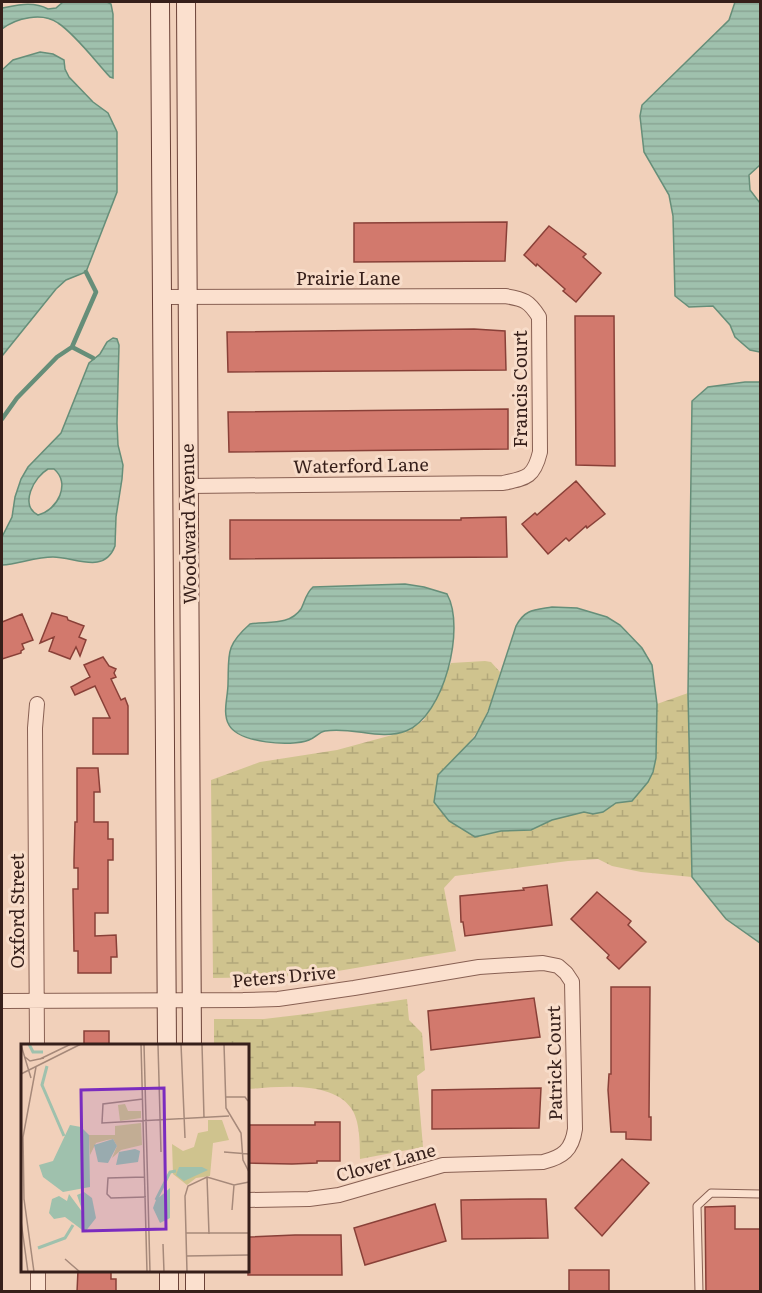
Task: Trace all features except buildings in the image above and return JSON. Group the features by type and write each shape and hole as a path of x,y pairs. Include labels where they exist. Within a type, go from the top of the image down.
{"street":[{"name":"Woodward Avenue","path":"160,2 167,1044"},
{"name":"Woodward Avenue","path":"186,2 192,1044"},
{"name":"Prairie Lane","path":"162,297 505,296 521,298 532,305"},
{"name":"Francis Court","path":"532,305 539,317 540,331 540,452 532,473"},
{"name":"Waterford Lane","path":"189,486 503,483 524,479 532,473"},
{"name":"Oxford Street","path":"37,704 35,728 37,1044"},
{"name":"Peters Drive","path":"2,1001 243,1000 298,996 505,964 543,963 558,966 566,973"},
{"name":"Patrick Court","path":"566,973 572,982 575,1129 573,1142 567,1152"},
{"name":"Clover Lane","path":"249,1200 319,1198 443,1164 543,1162 556,1159 567,1152"},
{"path":"38,1272 38,1292"},
{"path":"168,1272 169,1292"},
{"path":"195,1272 195,1292"}],"lane":[{"path":"699,1292 697,1206 711,1193 760,1194"}],"green space":[{"path":"491,662 500,672 485,718 462,751 438,775 475,837 501,831 531,830 552,820 584,812 593,814 603,812 653,772 656,758 657,704 688,693 692,877 641,872 612,866 598,859 455,876 444,888 456,951 332,972 280,977 213,978 211,780 260,762 337,750 407,731 424,720 451,663"},
{"path":"407,999 409,1020 422,1033 425,1070 417,1076 423,1147 360,1159 356,1119 351,1108 342,1099 331,1093 303,1087 249,1089 249,1044 214,1044 214,1019 264,1019"}],"shaded area":[{"path":"63,2 107,2 111,4 113,78 71,34 52,20 37,17 22,19 2,29 2,8 31,4 48,9 56,8"},
{"path":"735,2 760,2 760,165 749,175 750,190 760,203 760,352 750,350 735,337 730,325 713,306 689,307 675,296 673,216 669,195 644,152 640,116 642,105 729,20"},
{"path":"40,52 53,54 64,60 69,77 93,102 108,113 117,132 117,192 86,272 66,280 56,289 2,356 2,70 13,60"},
{"path":"113,338 117,339 119,345 117,423 118,445 123,465 116,517 115,546 110,555 96,562 53,557 2,565 2,537 12,517 21,479 28,467 61,433 89,363 100,354 107,342","holes":["48,469 54,469 61,481 60,495 51,508 38,515 30,505 31,491 43,473"]},
{"path":"760,382 760,943 726,919 692,877 688,693 692,401 708,387"},
{"path":"405,584 447,594 452,609 454,628 448,670 441,690 431,708 419,722 406,731 396,734 335,730 323,732 309,740 290,743 254,740 243,736 229,725 226,710 230,651 236,638 250,624 278,622 290,618 301,609 307,594 313,587"},
{"path":"552,607 577,608 607,617 620,625 642,648 652,665 657,704 656,758 653,772 648,782 632,801 616,803 603,812 593,814 584,812 552,820 531,830 501,831 475,837 449,821 434,802 438,775 475,737 488,712 519,620 531,611"}],"waterway":[{"path":"2,419 17,398 57,357 72,347 96,292 86,272"},
{"path":"72,347 93,358"}]}
